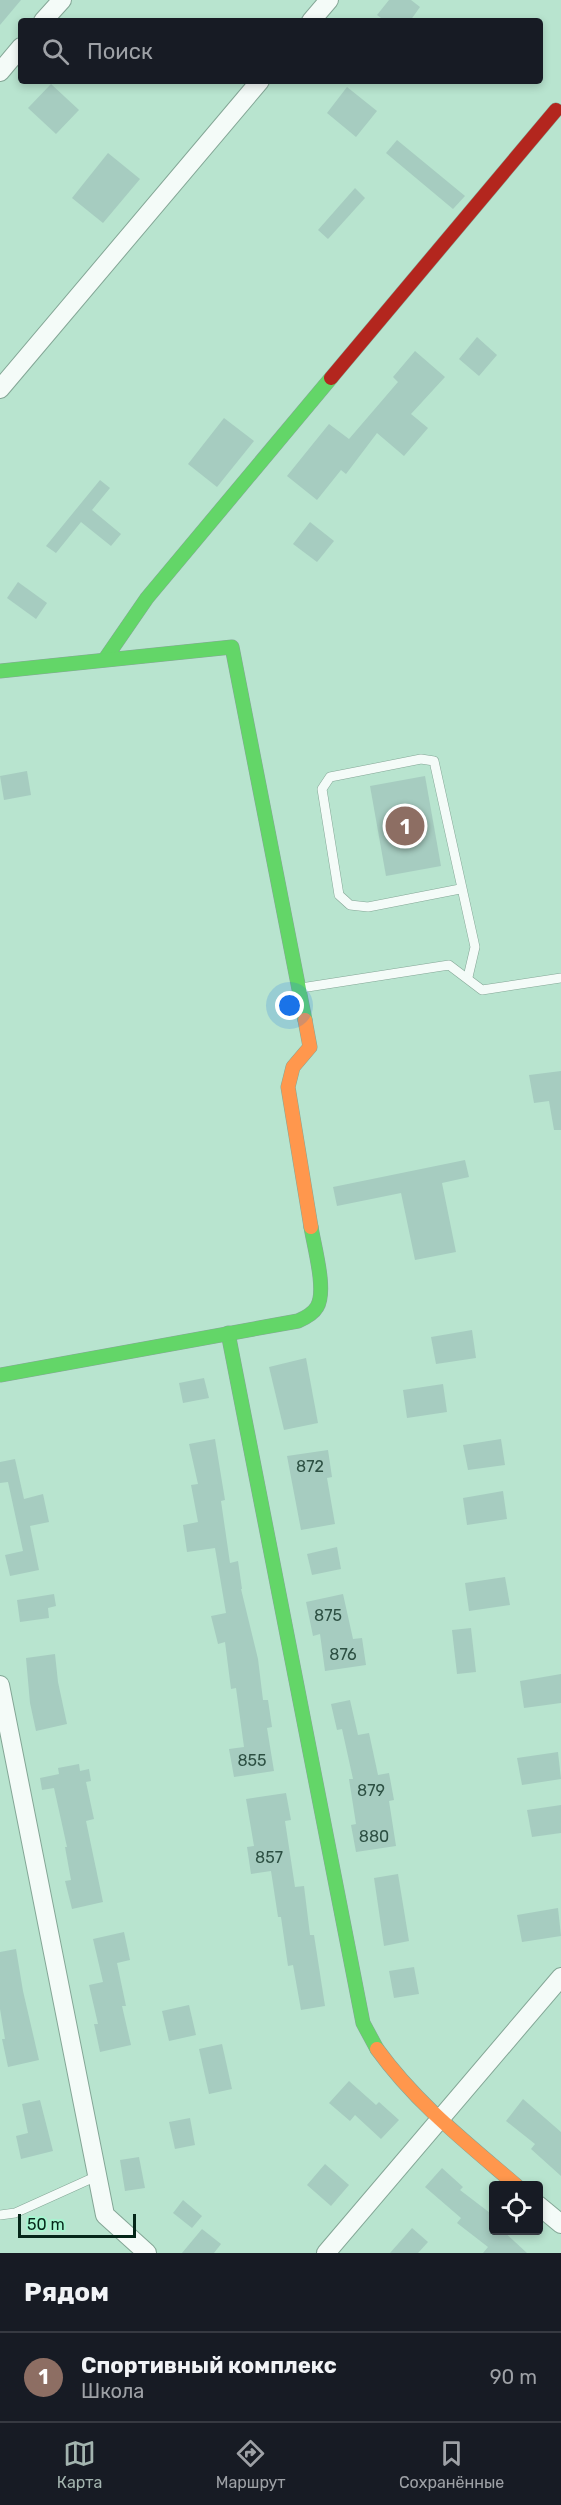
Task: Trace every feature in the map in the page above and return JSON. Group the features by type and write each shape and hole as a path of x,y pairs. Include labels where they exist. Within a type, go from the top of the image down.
{"street":[{"path":"47,18 62,0"},
{"path":"314,18 329,0"},
{"path":"0,72 18,51"},
{"path":"0,389 257,84"},
{"path":"105,659 147,598 556,110"},
{"path":"0,670 232,647 310,1047 293,1067 288,1087 321,1287 321,1302 314,1313 298,1321 0,1375"},
{"path":"228,1334 363,2023 371,2043 385,2063 440,2119 511,2181"},
{"path":"0,1685 105,2215 147,2253"},
{"path":"326,2253 561,1977"},
{"path":"543,2209 561,2224"}],"lane":[{"path":"460,889 368,907 350,905 339,895 322,789 330,777 422,759 434,762 460,889 475,947 468,977"},
{"path":"299,988 449,965 468,977 482,990 561,978"},
{"path":"0,2215 15,2213 97,2176"}],"building":[{"path":"0,0 21,0 0,25"},
{"path":"389,0 411,0 420,7 412,18 381,18 377,15"},
{"path":"51,84 79,110 56,134 28,108"},
{"path":"347,87 377,111 356,137 327,113"},
{"path":"397,140 465,196 453,209 386,153"},
{"path":"108,153 140,179 103,223 72,198"},
{"path":"355,188 365,198 328,239 318,230"},
{"path":"477,337 497,355 479,376 459,359"},
{"path":"415,351 445,377 411,414 428,428 404,456 377,433 346,474 341,470 317,500 287,476 329,424 349,439 398,382 393,377"},
{"path":"224,418 254,441 217,487 188,464"},
{"path":"100,480 110,488 92,510 121,534 111,546 81,522 56,553 46,546"},
{"path":"310,522 334,541 317,562 293,544"},
{"path":"18,582 47,603 36,619 7,598"},
{"path":"27,771 31,795 4,800 0,776"},
{"path":"425,776 441,866 386,876 370,786"},
{"path":"561,1071 561,1130 554,1130 549,1101 534,1103 529,1075"},
{"path":"465,1160 469,1177 442,1183 456,1252 415,1260 401,1193 337,1206 333,1187"},
{"path":"472,1330 476,1358 436,1364 431,1337"},
{"path":"306,1358 318,1423 284,1430 269,1367"},
{"path":"204,1378 209,1398 183,1403 179,1383"},
{"path":"443,1384 447,1412 407,1418 403,1390"},
{"path":"215,1439 225,1500 221,1501 230,1563 238,1561 241,1589 258,1659 263,1700 268,1700 272,1727 267,1728 274,1771 234,1777 229,1749 244,1747 236,1688 231,1689 225,1642 218,1644 211,1616 226,1613 215,1548 187,1552 183,1525 198,1522 191,1485 198,1484 189,1444"},
{"path":"501,1439 505,1465 468,1470 463,1445"},
{"path":"328,1450 332,1477 327,1478 335,1524 301,1530 287,1456"},
{"path":"15,1459 24,1499 43,1494 49,1522 30,1526 39,1570 10,1576 5,1555 23,1551 8,1482 0,1483 0,1462"},
{"path":"503,1491 507,1519 467,1525 463,1498"},
{"path":"337,1547 341,1569 312,1575 307,1554"},
{"path":"505,1577 510,1605 469,1611 465,1583"},
{"path":"54,1594 56,1606 48,1608 49,1618 20,1622 17,1600"},
{"path":"343,1594 353,1639 362,1638 366,1665 325,1671 320,1634 313,1636 306,1602"},
{"path":"471,1628 476,1672 457,1674 452,1630"},
{"path":"55,1654 67,1724 36,1731 30,1703 26,1658"},
{"path":"561,1674 561,1703 524,1708 520,1681"},
{"path":"350,1700 358,1735 369,1733 378,1775 389,1773 394,1800 389,1801 396,1846 356,1852 351,1825 356,1824 349,1779 353,1779 342,1729 337,1730 331,1704"},
{"path":"558,1752 561,1779 522,1785 517,1758"},
{"path":"79,1764 80,1771 89,1769 91,1781 86,1782 94,1819 86,1821 103,1902 72,1909 65,1881 71,1880 65,1847 67,1847 54,1788 42,1790 40,1778 59,1774 58,1768"},
{"path":"286,1793 291,1820 285,1821 295,1887 304,1886 310,1935 314,1935 325,2006 301,2010 293,1965 288,1966 271,1871 251,1874 247,1847 254,1846 246,1799"},
{"path":"561,1805 561,1833 532,1837 527,1810"},
{"path":"398,1874 409,1941 384,1946 374,1878"},
{"path":"558,1908 561,1936 522,1942 517,1915"},
{"path":"124,1932 130,1960 117,1963 126,2006 122,2006 131,2045 100,2052 94,2024 98,2024 89,1985 103,1982 93,1939"},
{"path":"16,1949 39,2060 8,2067 2,2039 5,2039 0,2009 0,1952"},
{"path":"414,1967 419,1994 394,1998 389,1971"},
{"path":"189,2005 196,2035 169,2041 162,2011"},
{"path":"222,2044 232,2089 209,2094 199,2049"},
{"path":"349,2081 376,2105 379,2102 399,2120 381,2139 355,2115 350,2121 329,2103"},
{"path":"523,2099 561,2132 561,2176 531,2149 535,2144 506,2121"},
{"path":"40,2100 53,2151 21,2159 16,2136 28,2133 22,2104"},
{"path":"190,2118 195,2145 175,2149 169,2122"},
{"path":"139,2157 145,2188 125,2191 120,2160"},
{"path":"325,2164 349,2185 331,2206 307,2185"},
{"path":"442,2168 463,2187 460,2190 489,2212 489,2235 507,2235 527,2253 483,2253 488,2247 457,2223 461,2218 425,2187"},
{"path":"183,2200 202,2216 192,2228 173,2213"},
{"path":"412,2228 428,2242 418,2253 390,2253"},
{"path":"202,2229 221,2244 214,2253 182,2253"}],"traffic: fast":[{"path":"105,659 147,598 331,378"},
{"path":"0,671 232,647 305,1020"},
{"path":"0,1375 301,1320 313,1312 320,1300 320,1280 311,1227"},
{"path":"228,1333 363,2023 377,2049"}],"traffic: slow":[{"path":"305,1020 310,1047 293,1067 288,1087 311,1227"},
{"path":"377,2049 425,2105 511,2181"}],"traffic: jam":[{"path":"331,378 556,110"}],"place":[{"name":"Спортивный комплекс","path":"405,826"}]}
